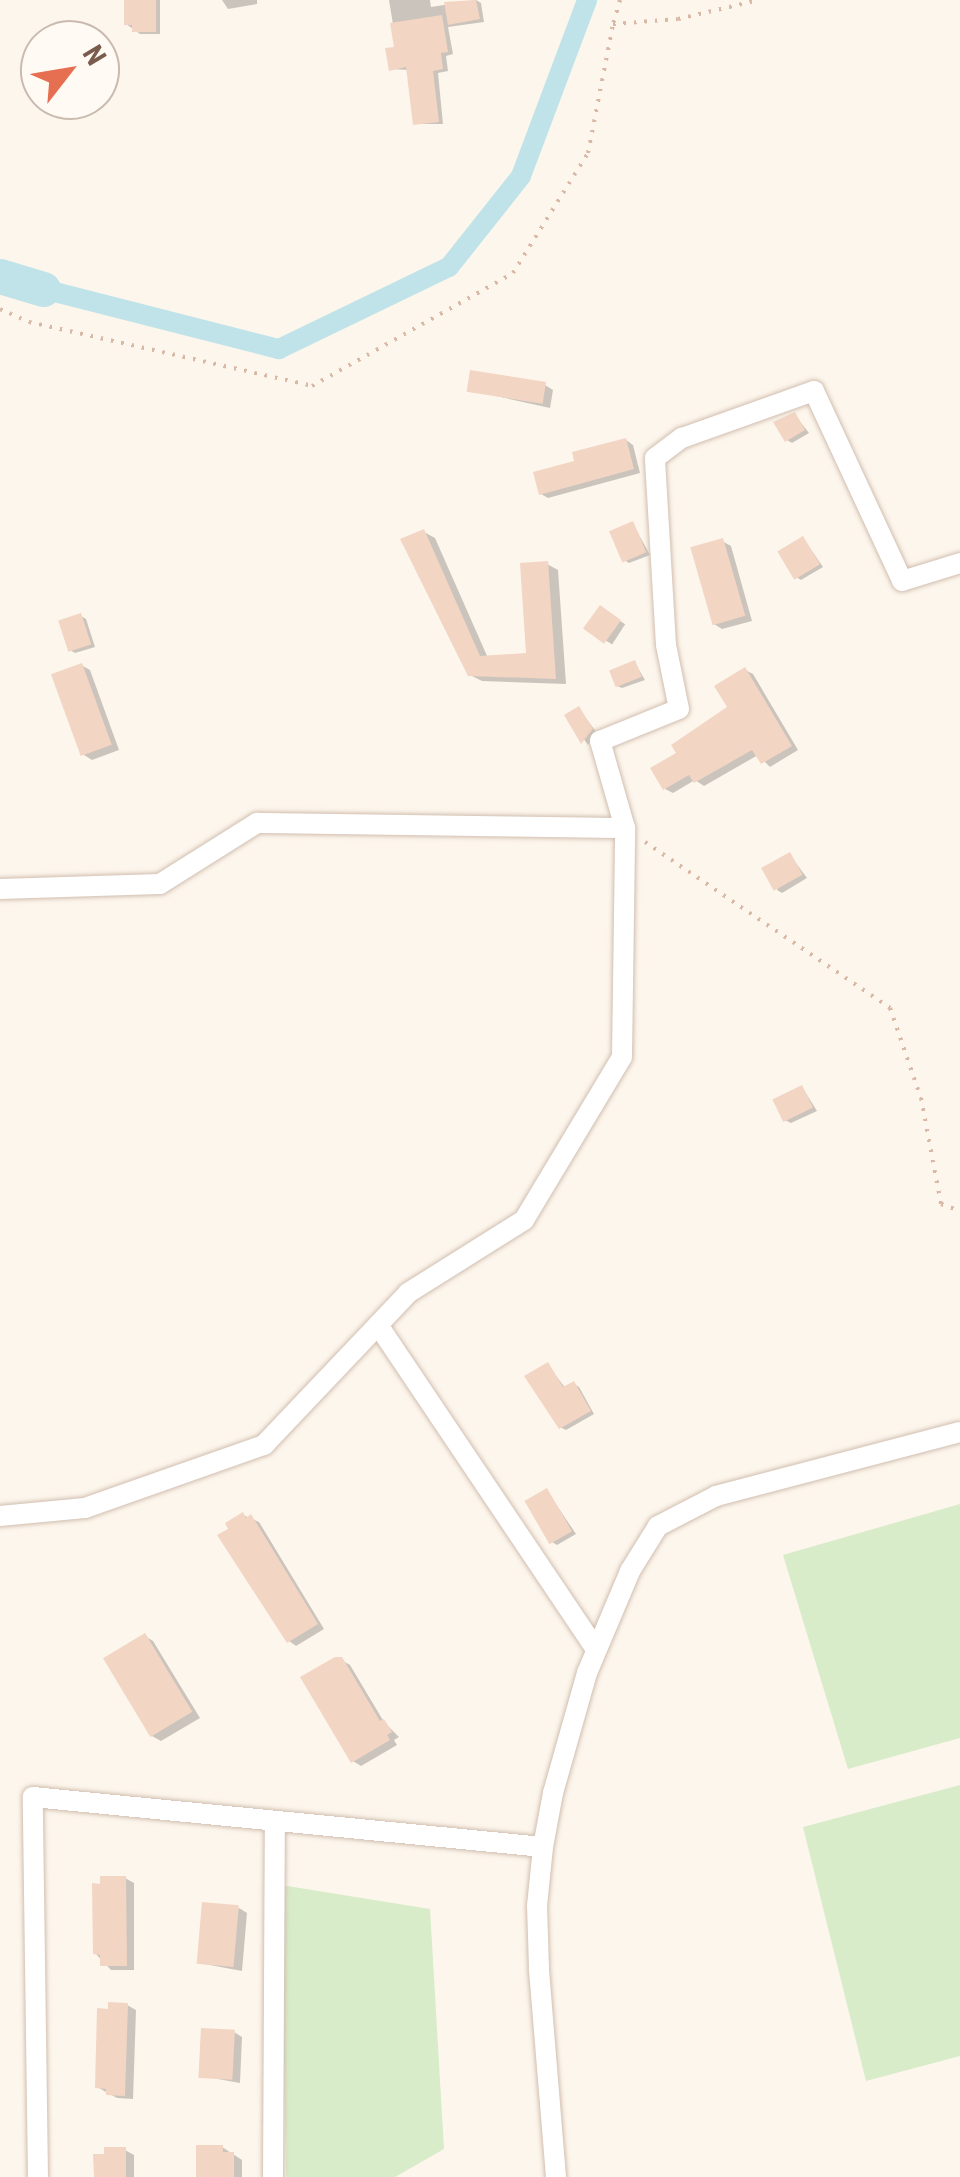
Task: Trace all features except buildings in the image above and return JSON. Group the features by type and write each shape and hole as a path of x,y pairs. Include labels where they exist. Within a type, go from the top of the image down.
{"street":[{"path":"0,1516 86,1508 264,1445 408,1293 524,1220 622,1056 625,828 600,741 679,709 666,644 655,458 682,438 814,391 902,581 960,563"},
{"path":"0,889 160,884 256,823 625,828"},
{"path":"378,1325 596,1649"},
{"path":"556,2177 539,1968 538,1906 543,1847 553,1794 596,1649 630,1571 658,1526 676,1513 716,1496 960,1432"},
{"path":"38,2177 33,1797 543,1847"},
{"path":"273,2177 274,1820"}],"path":[{"path":"0,309 29,322 312,386 512,273 588,153 620,0"},
{"path":"613,24 678,19 759,0"},
{"path":"625,828 890,1008 920,1098 941,1204 960,1211"}],"green space":[{"path":"960,1504 960,1738 848,1769 783,1555"},
{"path":"960,1785 960,2056 866,2081 803,1827"},
{"path":"281,1885 430,1909 444,2149 395,2177 286,2177"}],"waterway":[{"path":"43,289 279,349 449,267 521,176 587,0"},
{"path":"0,276 43,289"}]}
